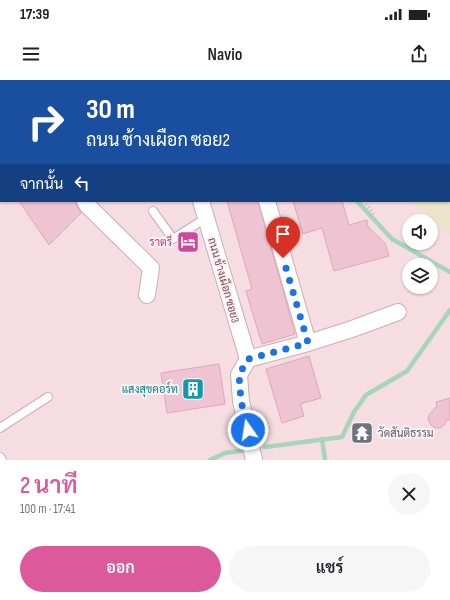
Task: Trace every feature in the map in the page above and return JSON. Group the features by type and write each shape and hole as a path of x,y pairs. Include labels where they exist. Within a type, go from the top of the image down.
{"street":[{"path":"86,202 151,268 147,295"},
{"name":"ถนน ช้างเผือก ซอย3","path":"201,202 248,359"},
{"path":"266,202 308,343"},
{"path":"254,460 240,394 239,375 248,359 308,343 398,312"}],"lane":[{"path":"153,211 173,239 206,218"},
{"path":"0,428 48,397"}],"path":[{"path":"364,202 374,214"}],"shaded area":[{"path":"0,202 450,202 450,460 0,460"},
{"path":"413,202 450,202 450,235 438,224 438,214 427,214"}],"building":[{"path":"20,202 76,202 76,205 81,213 49,245"},
{"path":"227,202 258,202 295,334 262,344 246,291 252,289"},
{"path":"293,202 342,202 349,225 367,220 368,227 385,243 389,256 334,271 322,228 303,234"},
{"path":"309,356 321,398 300,404 304,416 282,423 266,369"},
{"name":"แสงสุขคอร์ท","path":"219,364 225,404 167,413 161,373"},
{"path":"450,398 450,420 447,420 440,428 435,428 428,420 429,415 437,406 436,402"}],"waterway":[{"path":"358,202 392,239 450,272"},
{"path":"265,447 342,437 354,412 366,395 407,371 450,310"},
{"path":"322,439 325,460"},
{"path":"210,460 225,453 245,450"}],"place":[{"name":"ราตรี","path":"188,242"},
{"name":"แสงสุขคอร์ท","path":"193,389"},
{"name":"วัดสันติธรรม","path":"362,433"}],"route":[{"path":"248,430 241,401 239,375 248,359 308,343 283,258"}]}
